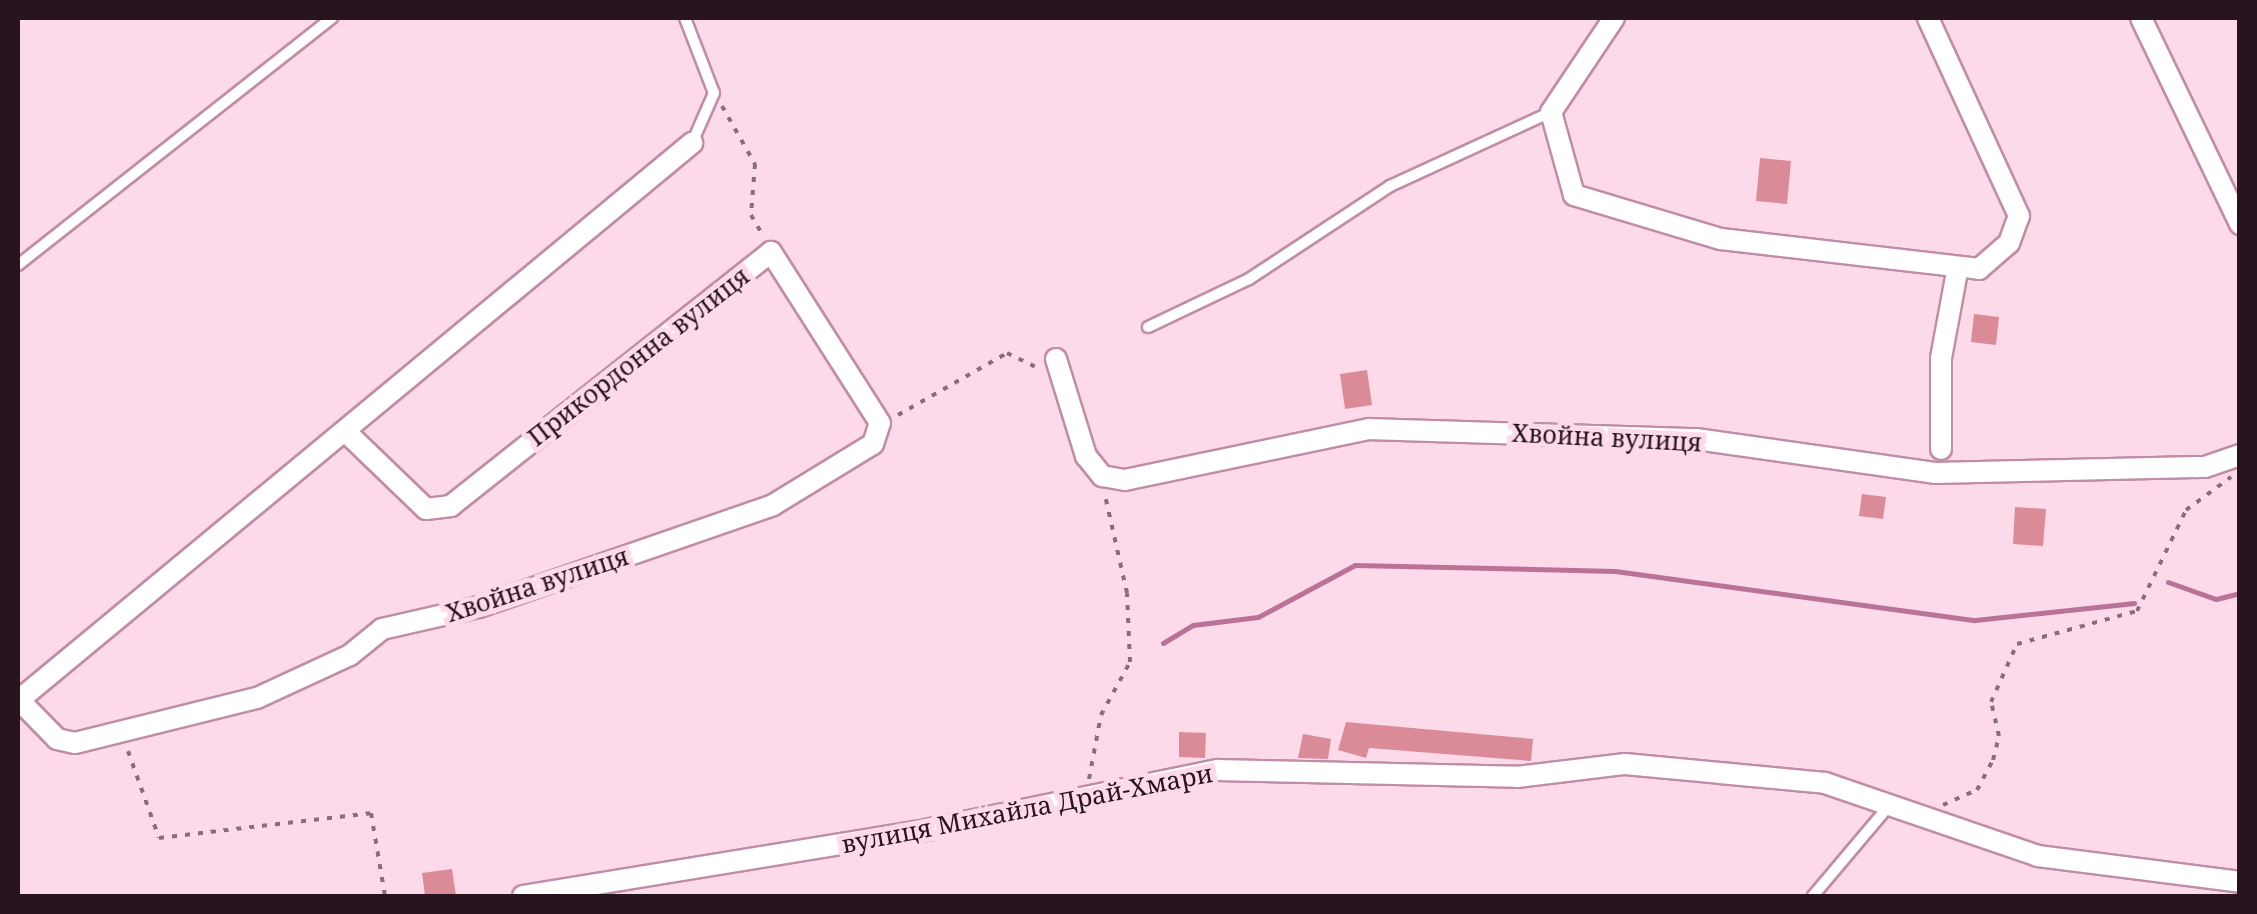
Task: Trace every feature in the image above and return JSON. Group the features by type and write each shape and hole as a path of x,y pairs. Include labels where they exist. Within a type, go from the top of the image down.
{"street":[{"path":"1614,18 1550,112 1574,195 1595,206 1721,238 1871,251 1957,272 1995,260 2019,216 1928,18"},
{"path":"2141,18 2240,224"},
{"path":"18,699 350,435 692,143"},
{"name":"Прикордонна вулиця","path":"350,435 426,509 451,506 771,252 880,423"},
{"path":"1941,449 1941,358 1957,272"},
{"path":"1056,359 1061,387 1102,476"},
{"name":"Хвойна вулиця","path":"18,699 56,739 122,734 256,698 350,655 382,629 479,607 773,505 873,444 880,423"},
{"name":"Хвойна вулиця","path":"1102,476 1126,480 1368,429 1696,439 1935,472 2206,467 2237,462"},
{"name":"вулиця Михайла Драй-Хмари","path":"523,896 1085,800 1217,770 1517,778 1625,764 1826,783 1888,808 2038,856 2240,882"}],"lane":[{"path":"18,264 332,18"},
{"path":"685,18 714,94 692,143"},
{"path":"1148,327 1249,279 1390,186 1550,112"},
{"path":"1813,896 1888,808"}],"path":[{"path":"714,94 756,164 751,214 771,252"},
{"path":"880,423 1007,353 1061,387"},
{"path":"1918,818 1977,790 1999,736 1991,702 2017,644 2137,611 2186,510 2237,462"},
{"path":"1085,800 1101,716 1130,662 1128,593 1102,476"},
{"path":"122,734 160,838 372,813 385,896"}],"building":[{"path":"1760,158 1791,161 1787,204 1756,201"},
{"path":"1974,314 1999,317 1996,345 1971,342"},
{"path":"1367,370 1372,405 1345,409 1340,374"},
{"path":"1862,494 1886,497 1883,519 1859,516"},
{"path":"2015,507 2046,509 2043,546 2013,544"},
{"path":"1346,722 1533,739 1531,761 1369,748 1366,758 1338,750"},
{"path":"1179,732 1206,733 1205,758 1179,757"},
{"path":"1303,734 1331,739 1328,759 1298,758"},
{"path":"452,869 456,896 425,896 422,873"}],"waterway":[{"path":"1163,643 1193,625 1258,617 1355,565 1615,571 1975,620 2134,603"},
{"path":"2168,582 2216,599 2240,593"}]}
